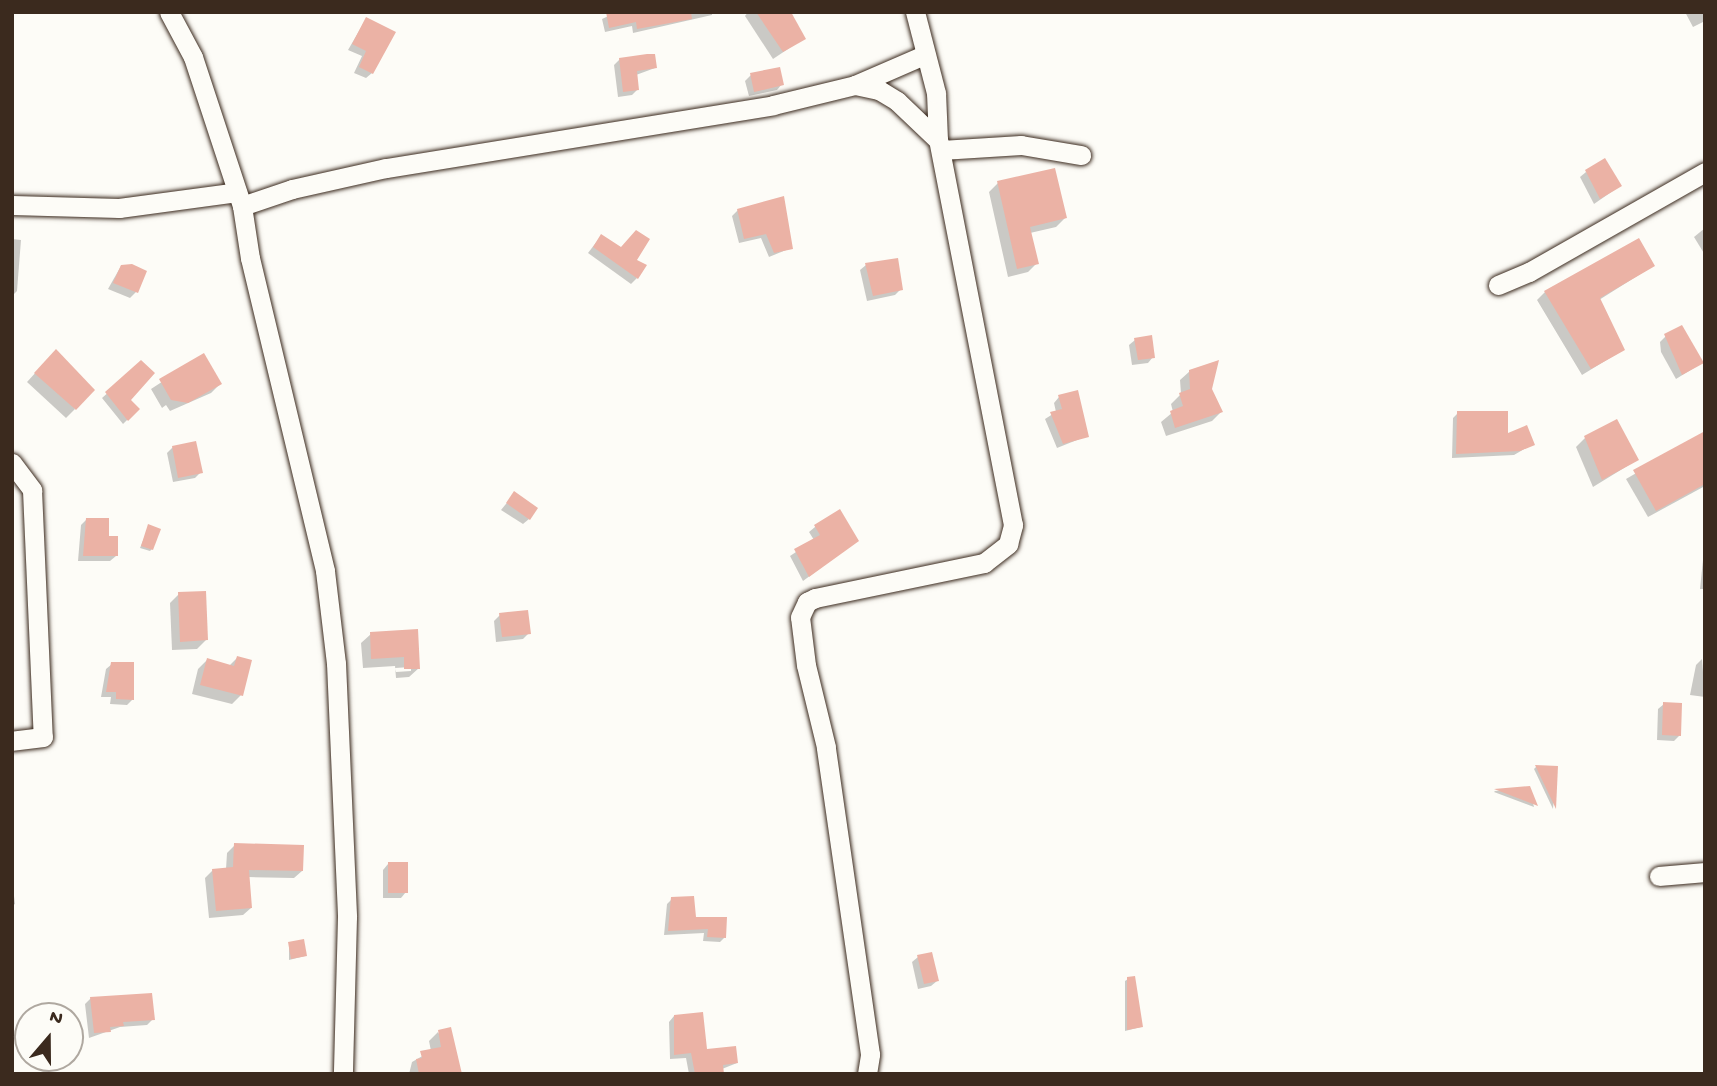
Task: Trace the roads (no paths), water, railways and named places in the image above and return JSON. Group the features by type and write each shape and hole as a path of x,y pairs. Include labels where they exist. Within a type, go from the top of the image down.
{"street":[{"path":"169,12 193,57 240,200 324,571 336,663 347,916 343,1074"},
{"path":"866,1074 870,1054 826,747 806,665 800,617 807,602 815,598 984,563 1008,544 1013,525 939,145 936,93 915,12"},
{"path":"12,205 119,208 240,200 386,168 738,111 855,85 924,55"},
{"path":"855,85 879,90 897,101 939,145 1021,145 1081,155"},
{"path":"1497,285 1529,272 1705,172"},
{"path":"12,463 32,490 43,737 12,741"},
{"path":"1659,876 1705,873"}]}
